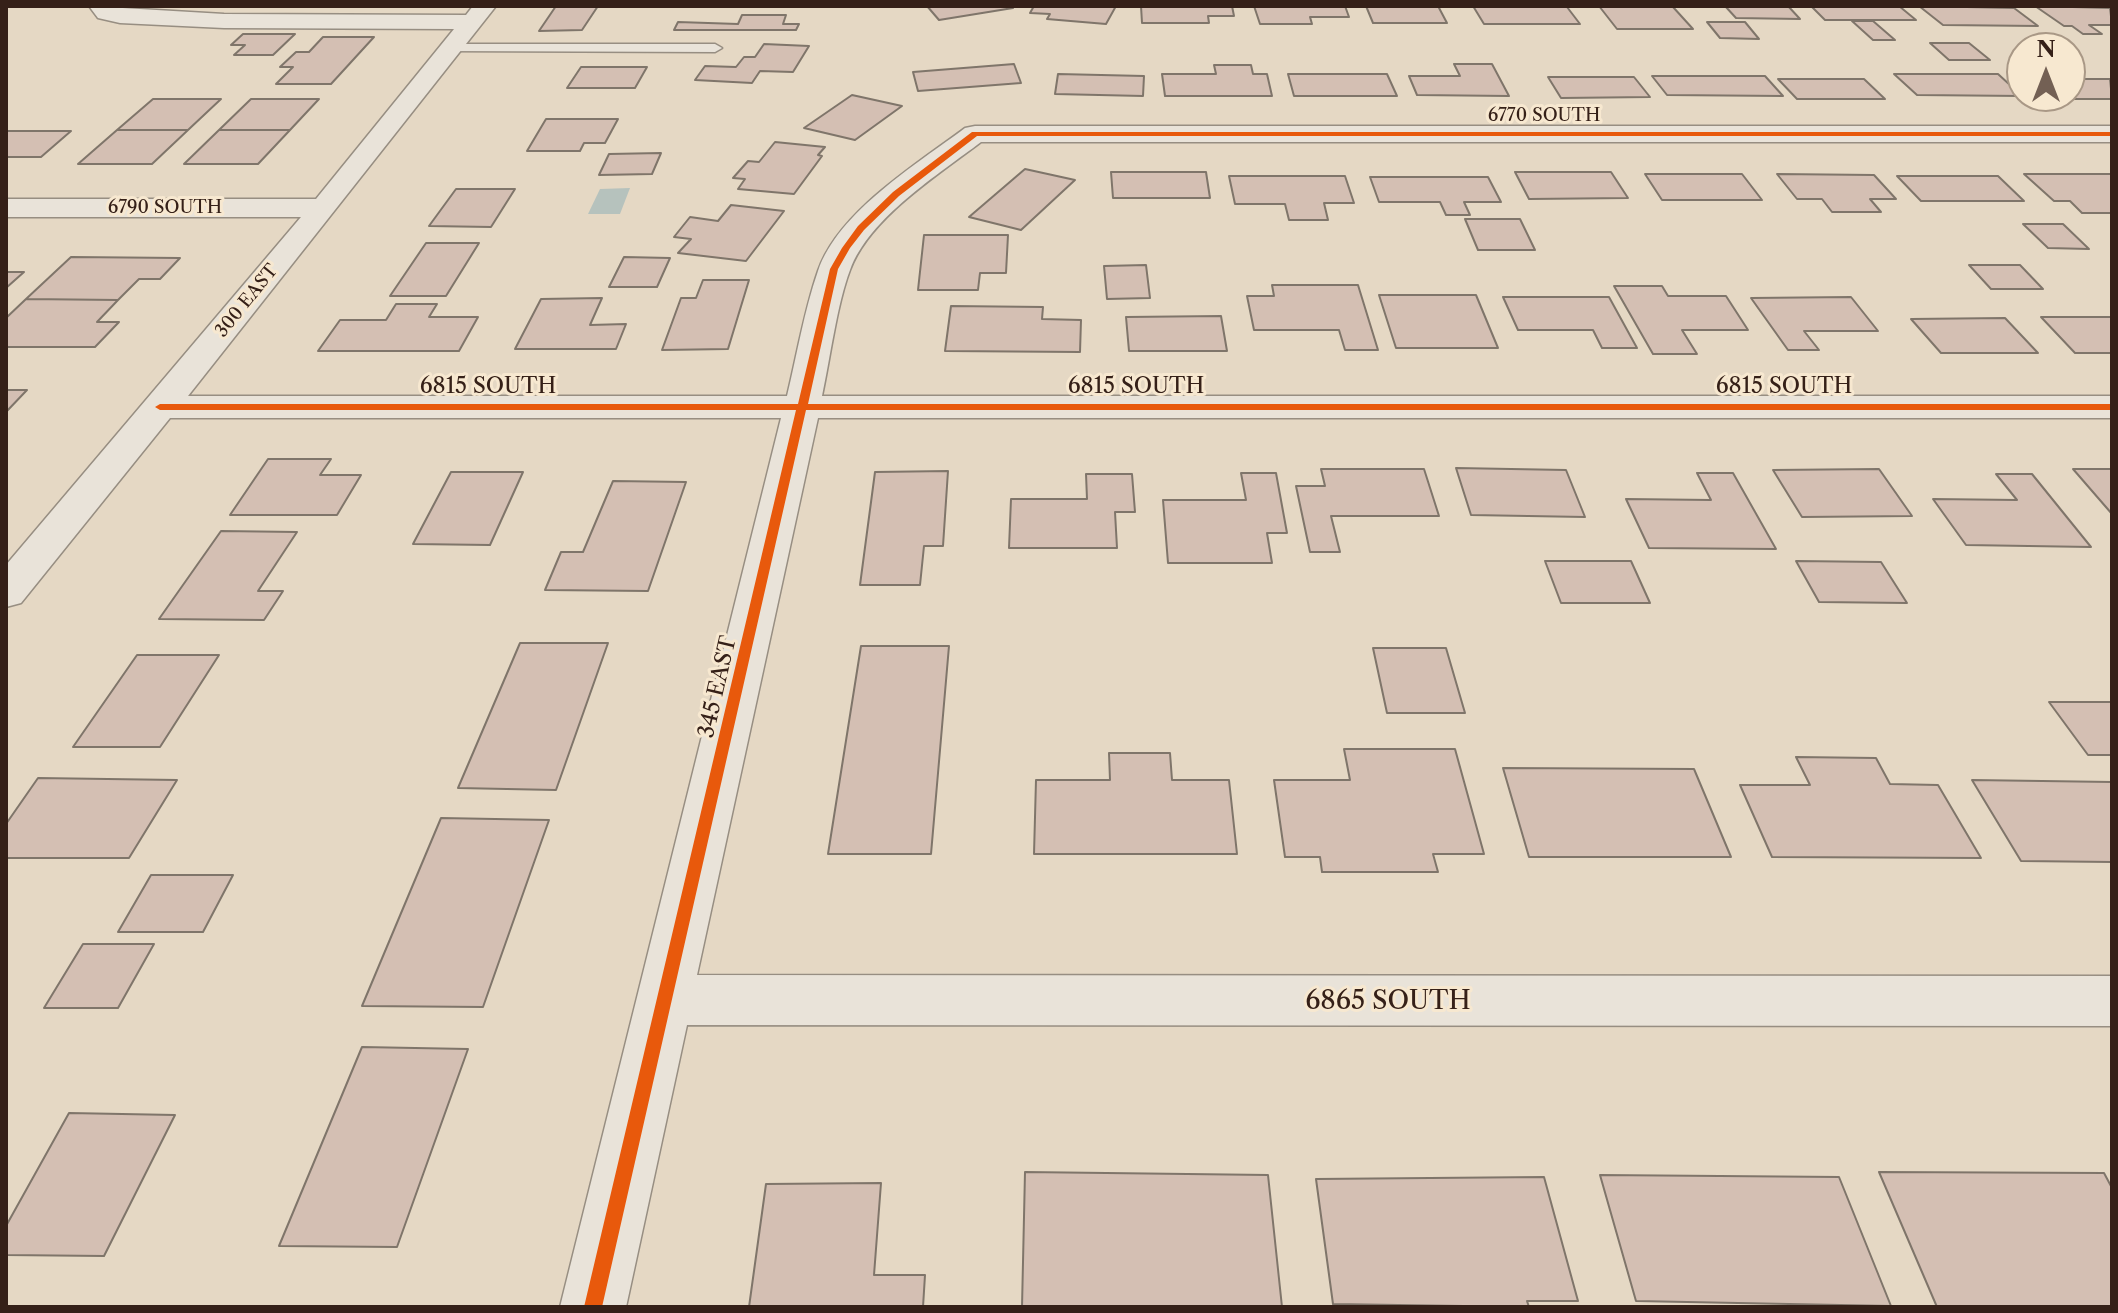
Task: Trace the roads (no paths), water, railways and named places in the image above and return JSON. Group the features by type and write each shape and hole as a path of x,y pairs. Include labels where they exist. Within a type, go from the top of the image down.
{"street":[{"path":"100,6 106,13 120,16 209,20 478,14"},
{"name":"300 EAST","path":"6,593 324,208 478,14"},
{"name":"6770 SOUTH","path":"975,134 2112,134"},
{"name":"345 EAST","path":"593,1307 834,269 848,241 866,220 975,134"},
{"name":"6790 SOUTH","path":"6,208 324,208"},
{"name":"6815 SOUTH","path":"160,407 2112,407"},
{"name":"6865 SOUTH","path":"664,1000 2112,1001"}],"lane":[{"path":"450,48 715,48"}]}
